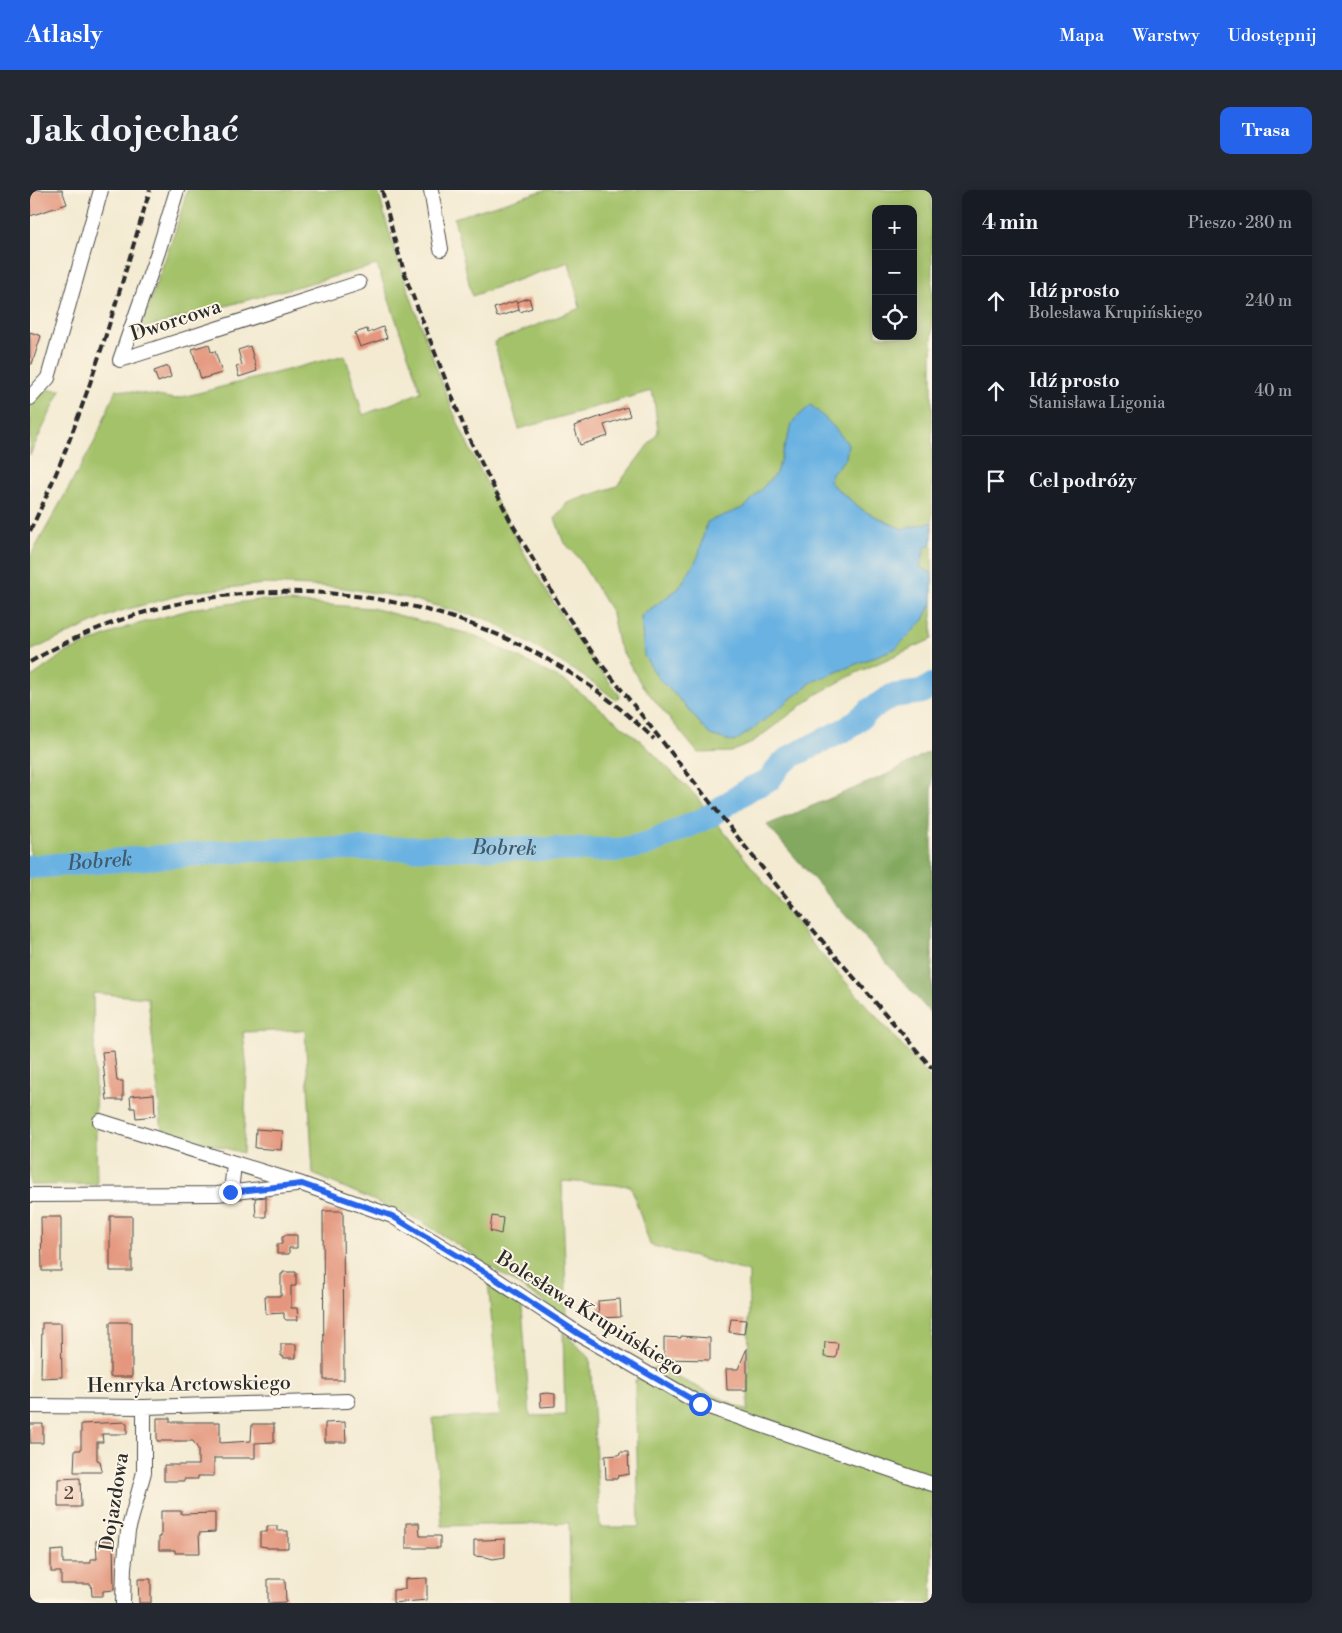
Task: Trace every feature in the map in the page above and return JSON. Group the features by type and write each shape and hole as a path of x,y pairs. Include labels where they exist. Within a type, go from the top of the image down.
{"street":[{"path":"30,398 48,378 102,190"},
{"name":"Dworcowa","path":"177,190 158,252 120,360 359,283"},
{"path":"431,190 441,249"},
{"name":"Bolesława Krupińskiego","path":"100,1121 302,1184 392,1216 491,1276 579,1334 700,1404 932,1484"},
{"path":"230,1192 234,1164"},
{"path":"30,1195 217,1194 302,1184"},
{"name":"Henryka Arctowskiego","path":"30,1406 144,1407 348,1402"},
{"name":"Dojazdowa","path":"123,1603 128,1531 144,1472 144,1407"}],"green space":[{"path":"187,190 378,190 405,281 461,430 501,511 531,565 562,617 620,696 616,700 564,664 489,620 407,598 338,587 263,584 192,592 117,612 30,651 30,557 95,441 116,389 175,399 345,355 363,415 421,392 377,265 140,329 176,229"},
{"path":"545,190 932,190 932,639 854,674 817,694 750,744 731,752 698,753 641,684 618,644 612,613 578,557 563,541 555,518 567,503 617,486 658,432 654,399 651,391 519,429 494,342 580,308 569,262 472,296 454,218"},
{"path":"30,389 61,390 30,455"},
{"path":"259,600 372,608 476,636 568,683 643,743 695,795 814,946 932,1080 932,1603 571,1603 569,1523 442,1526 433,1418 500,1416 488,1280 522,1307 530,1416 565,1415 563,1332 590,1358 600,1527 639,1527 635,1381 655,1367 748,1411 749,1272 650,1245 631,1186 562,1181 567,1317 421,1221 313,1174 305,1030 243,1032 247,1070 243,1153 162,1131 148,998 93,993 97,1184 30,1185 30,678 65,653 127,627 196,608"},
{"path":"932,750 932,1015 767,825 888,774"}],"water":[{"path":"811,405 848,444 846,458 832,473 829,482 864,511 902,529 932,522 932,543 925,548 920,567 932,573 932,603 924,620 896,648 812,682 734,742 710,735 659,679 644,656 641,616 679,588 698,557 707,522 745,507 776,473 793,421"}],"building":[{"path":"30,190 62,190 67,204 30,216"},
{"path":"529,298 532,308 520,312 517,302"},
{"path":"516,301 519,310 497,317 494,308"},
{"path":"383,327 387,338 360,347 355,333 367,329 368,333"},
{"path":"30,332 41,336 32,364 30,364"},
{"path":"209,344 211,352 215,351 222,373 201,379 192,349"},
{"path":"250,346 257,371 239,377 236,366 242,365 238,350"},
{"path":"168,366 171,377 158,382 154,371"},
{"path":"627,407 630,416 604,425 608,436 580,445 574,426"},
{"path":"114,1051 117,1081 123,1081 123,1100 107,1100 102,1052"},
{"path":"154,1094 155,1116 136,1118 135,1108 131,1108 130,1096"},
{"path":"256,1129 283,1131 281,1150 255,1148"},
{"path":"266,1197 266,1217 256,1217 255,1198"},
{"path":"323,1211 343,1211 344,1380 324,1380"},
{"path":"110,1216 132,1216 132,1271 110,1271"},
{"path":"492,1216 503,1218 501,1234 490,1231"},
{"path":"41,1217 61,1217 61,1271 42,1271"},
{"path":"284,1235 297,1235 297,1248 289,1248 289,1254 277,1254 277,1244 282,1244 282,1237"},
{"path":"283,1272 296,1272 296,1286 291,1286 291,1308 297,1308 298,1320 286,1320 284,1313 266,1314 265,1296 281,1296 281,1274"},
{"path":"620,1299 621,1317 599,1318 598,1301"},
{"path":"731,1319 746,1320 744,1334 729,1332"},
{"path":"110,1322 132,1322 132,1377 110,1377"},
{"path":"42,1323 61,1323 62,1377 41,1378"},
{"path":"681,1336 710,1338 710,1360 664,1359 664,1337 681,1338"},
{"path":"825,1342 838,1343 836,1358 824,1357"},
{"path":"281,1344 296,1344 296,1358 283,1358 281,1356"},
{"path":"747,1348 747,1390 727,1390 726,1369 738,1369"},
{"path":"540,1394 555,1394 555,1406 541,1407"},
{"path":"157,1418 170,1418 170,1422 220,1422 220,1443 251,1441 252,1424 274,1424 274,1442 255,1443 255,1458 214,1458 214,1476 198,1476 198,1479 184,1479 184,1481 164,1481 164,1465 198,1465 198,1449 193,1441 157,1441"},
{"path":"345,1422 346,1442 325,1442 325,1423"},
{"path":"127,1423 127,1434 102,1434 103,1442 97,1442 97,1460 100,1461 102,1472 74,1472 75,1450 81,1450 81,1424"},
{"path":"30,1424 43,1424 43,1443 30,1443"},
{"path":"620,1452 628,1452 629,1474 618,1476 617,1479 606,1479 605,1456 619,1455"},
{"path":"80,1478 81,1507 58,1507 58,1479"},
{"path":"161,1511 181,1511 181,1514 215,1513 215,1532 199,1533 200,1553 175,1553 175,1550 159,1550"},
{"path":"406,1523 419,1523 420,1536 440,1536 440,1548 406,1548"},
{"path":"267,1526 277,1526 277,1531 288,1531 288,1548 260,1546 260,1532 267,1532"},
{"path":"505,1539 505,1557 493,1559 474,1556 474,1540"},
{"path":"96,1541 113,1541 114,1590 103,1591 103,1596 92,1596 91,1584 61,1584 61,1572 51,1572 51,1551 63,1550 63,1563 91,1563 91,1559 97,1559"},
{"path":"427,1578 427,1600 393,1603 393,1590 405,1589 405,1579"},
{"path":"138,1579 151,1579 151,1603 139,1603"},
{"path":"268,1579 285,1579 286,1602 268,1603"}],"waterway":[{"name":"Bobrek","path":"30,867 251,850 462,848 618,850 645,845 706,818 751,788 768,781 781,764 794,755 848,728 871,709 892,696 922,692 932,685"}],"railway":[{"path":"30,531 49,490 82,406 111,320 150,190"},
{"path":"382,190 407,281 466,432 510,520 559,604 594,655 751,854 819,937 932,1068"},
{"path":"30,662 107,625 188,602 271,592 355,596 437,613 515,642 588,685 654,739"}],"route":[{"path":"230,1192 302,1184 392,1216 491,1276 579,1334 700,1404"}]}
